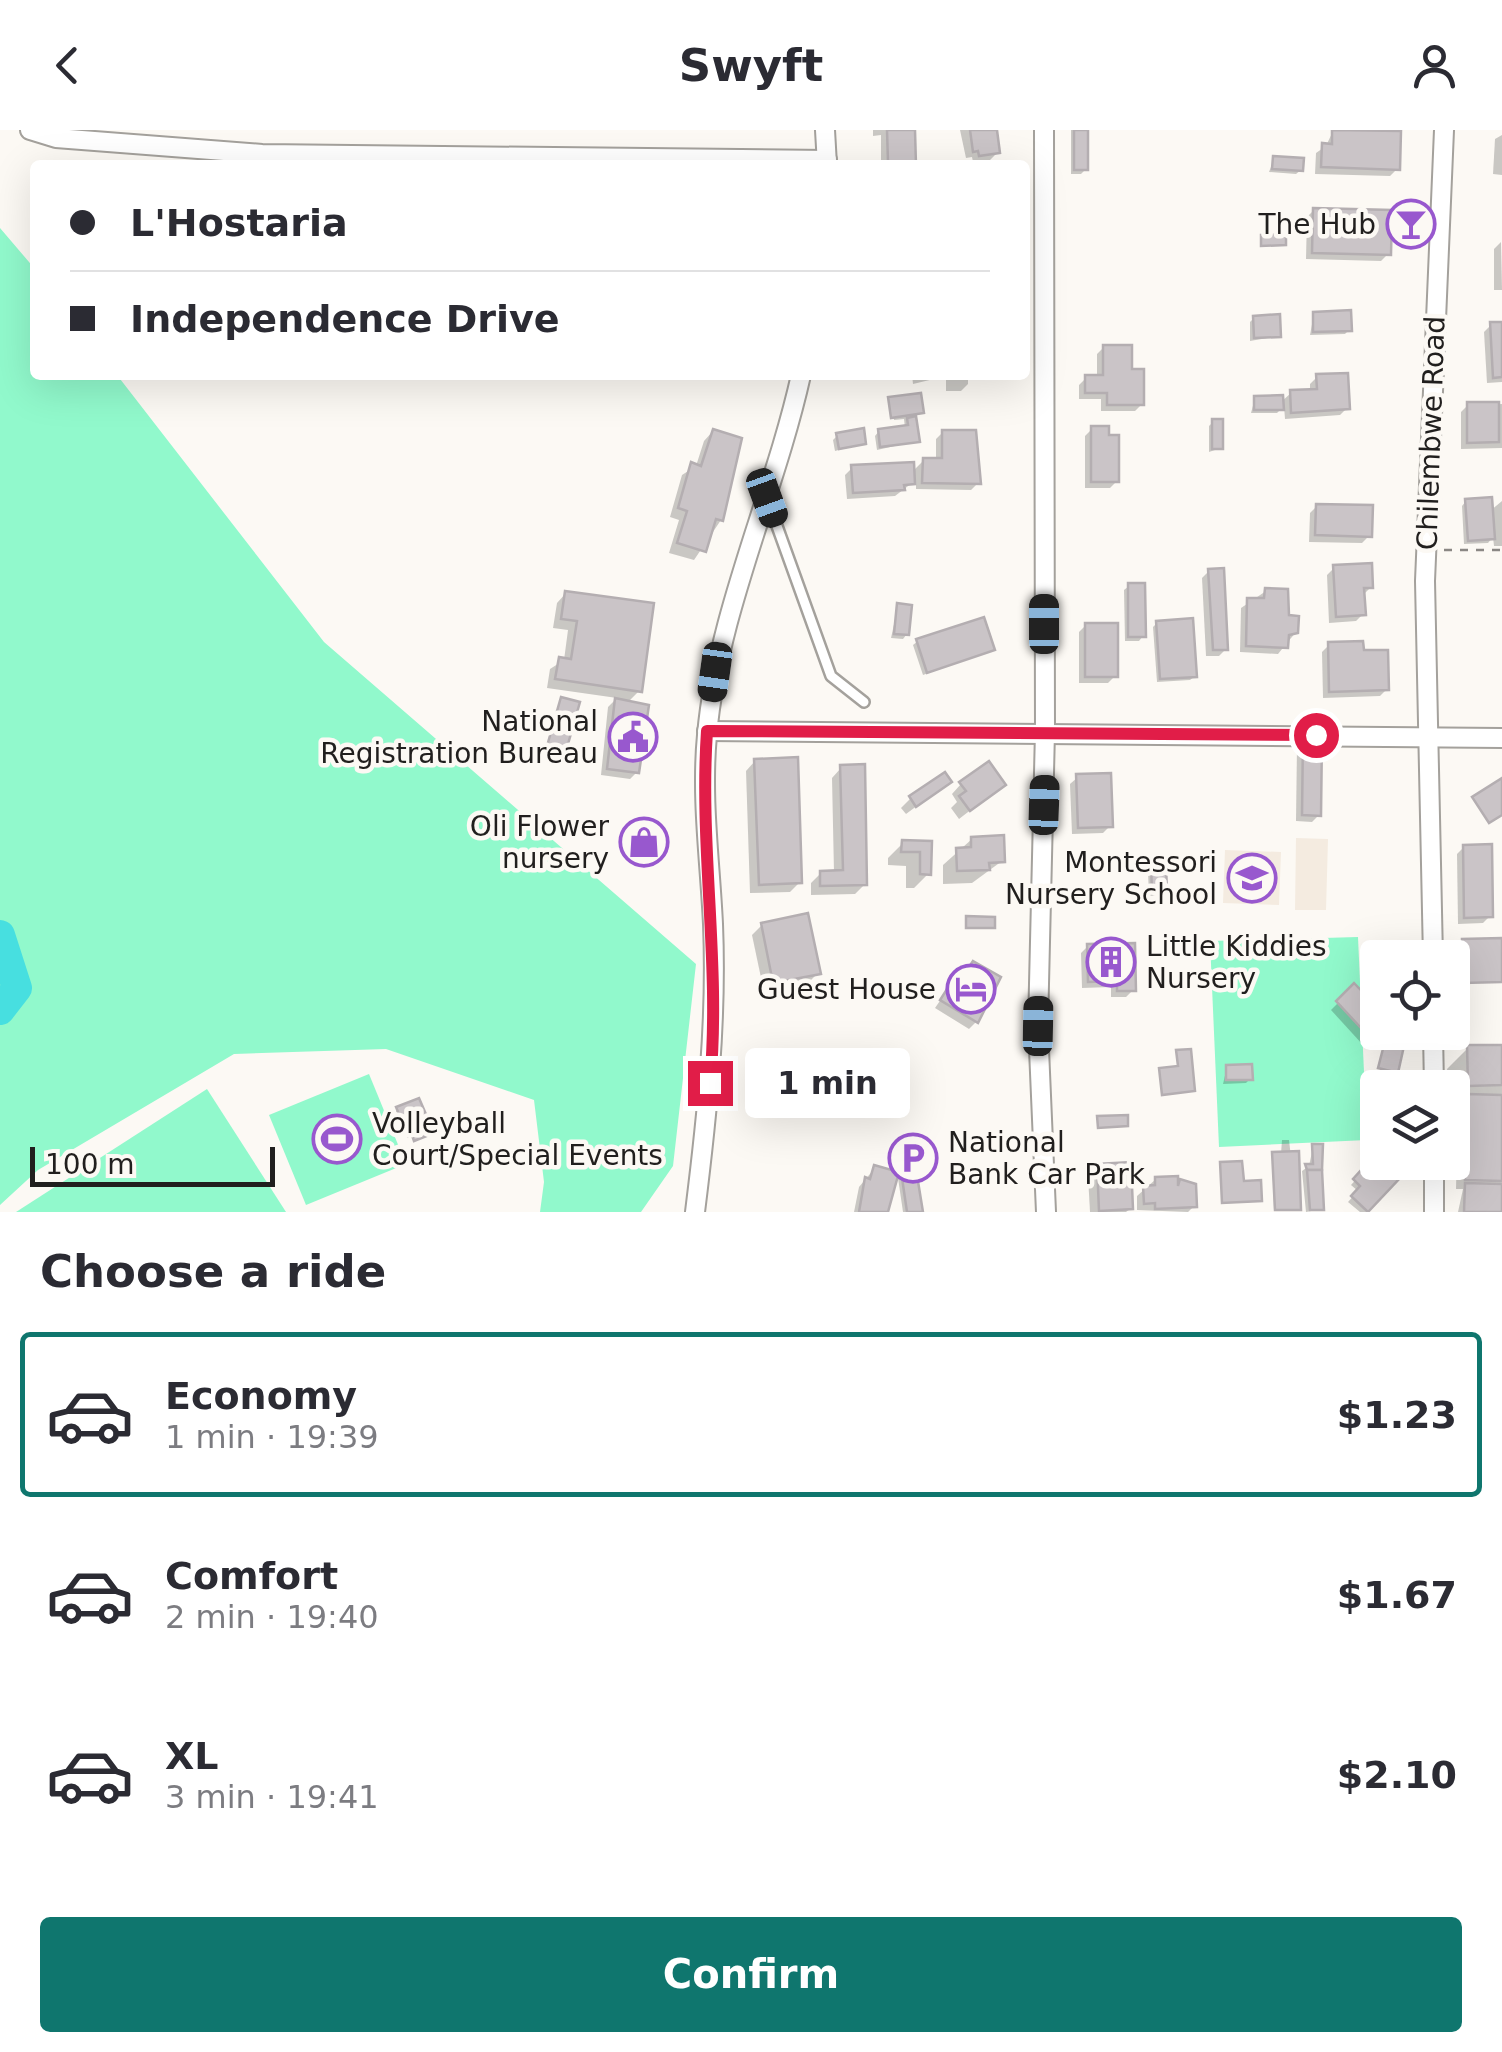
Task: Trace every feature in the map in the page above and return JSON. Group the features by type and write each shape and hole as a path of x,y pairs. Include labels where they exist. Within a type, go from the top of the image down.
{"street":[{"path":"30,130 56,138 262,154 639,160"},
{"path":"826,130 827,160"},
{"path":"1044,130 1035,195 1045,731 1038,1026 1046,1212"},
{"name":"Chilembwe Road","path":"1433,940 1431,737 1425,652 1444,130"},
{"path":"694,1212 712,1056 713,926 704,797 707,731 728,619 800,380"},
{"path":"707,731 1502,738"},
{"path":"1434,1180 1434,1212"}],"lane":[{"path":"767,498 831,676 864,702"}],"path":[{"path":"1427,550 1502,550"}],"shaded area":[{"name":"Montessori Nursery School","path":"1296,838 1328,839 1326,910 1295,910"},
{"name":"Montessori Nursery School","path":"1225,850 1281,852 1279,905 1223,903"}],"green space":[{"path":"0,228 30,263 30,380 121,380 324,642 696,964 673,1166 641,1212 540,1212 544,1182 534,1100 386,1049 234,1054 38,1170 0,1205"},
{"path":"1358,937 1360,1050 1364,1070 1360,1070 1360,1140 1219,1147 1210,941"},
{"name":"Volleyball Court/Special Events","path":"369,1074 406,1164 306,1205 269,1115"},
{"path":"207,1089 286,1212 16,1212"}],"building":[{"path":"887,130 915,130 916,160 888,160"},
{"path":"970,130 997,130 1000,153 979,156 978,151 973,152"},
{"path":"1074,130 1088,130 1088,170 1074,170"},
{"path":"1332,130 1401,131 1400,170 1321,167 1322,143 1332,144"},
{"path":"1273,156 1304,158 1303,171 1272,169"},
{"path":"1313,208 1392,210 1391,255 1312,253"},
{"path":"1286,234 1286,245 1261,246 1261,235"},
{"path":"1351,310 1352,331 1313,332 1313,312"},
{"path":"1280,314 1281,337 1254,338 1253,316"},
{"path":"1490,322 1502,322 1502,377 1493,378"},
{"path":"1103,345 1132,345 1132,369 1144,369 1144,405 1107,405 1107,393 1085,393 1085,375 1103,375"},
{"path":"1348,373 1350,409 1291,413 1290,390 1317,389 1316,374"},
{"path":"921,393 924,413 891,418 888,397"},
{"path":"1283,395 1284,410 1254,410 1254,396"},
{"path":"1467,402 1499,402 1499,442 1467,443"},
{"path":"916,416 920,442 880,447 878,429 908,425 907,418"},
{"path":"1212,419 1223,419 1223,449 1212,449"},
{"path":"1091,426 1109,426 1109,435 1119,435 1119,482 1091,482"},
{"path":"864,428 866,444 839,449 836,433"},
{"path":"713,429 742,438 723,521 716,519 706,552 677,543 687,511 678,508 691,462 701,466"},
{"path":"942,430 976,430 981,484 922,483 923,458 942,458"},
{"path":"914,462 915,484 904,485 905,490 853,493 851,465"},
{"path":"1492,497 1495,539 1468,541 1465,499"},
{"path":"1316,504 1373,505 1372,537 1315,535"},
{"path":"1372,563 1373,588 1364,588 1366,615 1336,617 1333,565"},
{"path":"1224,568 1228,650 1213,650 1208,569"},
{"path":"1128,583 1145,583 1146,637 1128,637"},
{"path":"1265,588 1288,589 1289,615 1299,616 1298,633 1289,635 1288,648 1246,646 1247,598 1264,598"},
{"path":"565,591 654,603 642,692 555,679 559,657 571,659 577,621 561,619"},
{"path":"897,603 912,605 909,635 894,634"},
{"path":"984,617 995,650 927,673 916,639"},
{"path":"1193,618 1197,677 1160,679 1156,621"},
{"path":"1085,623 1118,623 1118,677 1085,677"},
{"path":"1363,641 1364,650 1388,650 1389,690 1329,692 1328,642"},
{"path":"561,697 580,702 566,751 547,746"},
{"path":"615,698 649,705 639,773 607,769"},
{"path":"1303,736 1322,737 1321,816 1302,815"},
{"path":"798,757 802,883 759,885 754,759"},
{"path":"989,761 1006,785 970,811 959,796 966,791 959,782"},
{"path":"865,764 867,885 820,886 820,871 843,870 840,765"},
{"path":"945,772 952,782 916,807 909,796"},
{"path":"1111,773 1113,827 1078,828 1076,774"},
{"path":"1502,778 1502,815 1489,823 1472,797"},
{"path":"1004,835 1005,862 989,863 990,870 957,871 956,848 971,847 971,837"},
{"path":"902,840 932,841 931,875 920,874 920,852 901,852"},
{"path":"1492,844 1493,917 1464,918 1463,845"},
{"path":"1151,864 1166,865 1167,892 1152,893"},
{"path":"808,913 821,974 773,983 761,923"},
{"path":"966,916 995,917 995,928 966,928"},
{"path":"1502,938 1502,982 1470,983 1470,940 1462,939"},
{"name":"Little Kiddies Nursery","path":"1135,943 1136,991 1117,991 1117,981 1088,982 1087,944"},
{"name":"Guest House","path":"973,961 1001,977 978,1023 940,1000 961,967 967,970"},
{"path":"1354,983 1360,989 1360,1027 1336,1001"},
{"path":"1470,1045 1502,1045 1502,1085 1470,1086"},
{"path":"1191,1049 1195,1091 1162,1095 1159,1068 1178,1066 1176,1050"},
{"path":"1383,1050 1403,1050 1399,1070 1378,1068"},
{"path":"1252,1064 1253,1080 1226,1080 1226,1065"},
{"path":"1470,1094 1502,1095 1502,1181 1465,1180 1470,1180"},
{"path":"419,1098 434,1133 414,1141 396,1107"},
{"path":"1128,1115 1128,1126 1098,1128 1097,1116"},
{"path":"1312,1144 1323,1144 1322,1170 1307,1170 1305,1164 1313,1164"},
{"path":"1299,1151 1301,1210 1275,1210 1272,1152"},
{"path":"1242,1161 1244,1181 1261,1180 1262,1201 1222,1203 1220,1162"},
{"path":"1131,1162 1133,1209 1099,1211 1097,1164"},
{"path":"874,1165 899,1172 888,1212 859,1212 865,1177 870,1179"},
{"path":"916,1169 923,1212 907,1212 901,1171"},
{"path":"1307,1170 1322,1170 1324,1210 1310,1210"},
{"path":"1360,1171 1360,1180 1398,1180 1368,1212 1351,1196 1360,1186 1353,1179"},
{"path":"1178,1176 1178,1186 1180,1179 1196,1184 1197,1207 1155,1209 1155,1203 1144,1204 1143,1186 1155,1185 1155,1177"},
{"path":"1465,1183 1502,1184 1502,1212 1464,1212"}],"waterway":[{"path":"0,935 17,988 0,1010"}],"place":[{"name":"The Hub","path":"1411,224"},
{"name":"National Registration Bureau","path":"633,737"},
{"name":"Oli Flower nursery","path":"644,842"},
{"name":"Montessori Nursery School","path":"1252,878"},
{"name":"Little Kiddies Nursery","path":"1111,962"},
{"name":"Guest House","path":"971,989"},
{"name":"Volleyball Court/Special Events","path":"337,1139"},
{"name":"National Bank Car Park","path":"913,1158"}],"route":[{"path":"710,1083 713,926 704,797 707,731 1316,735"}]}
